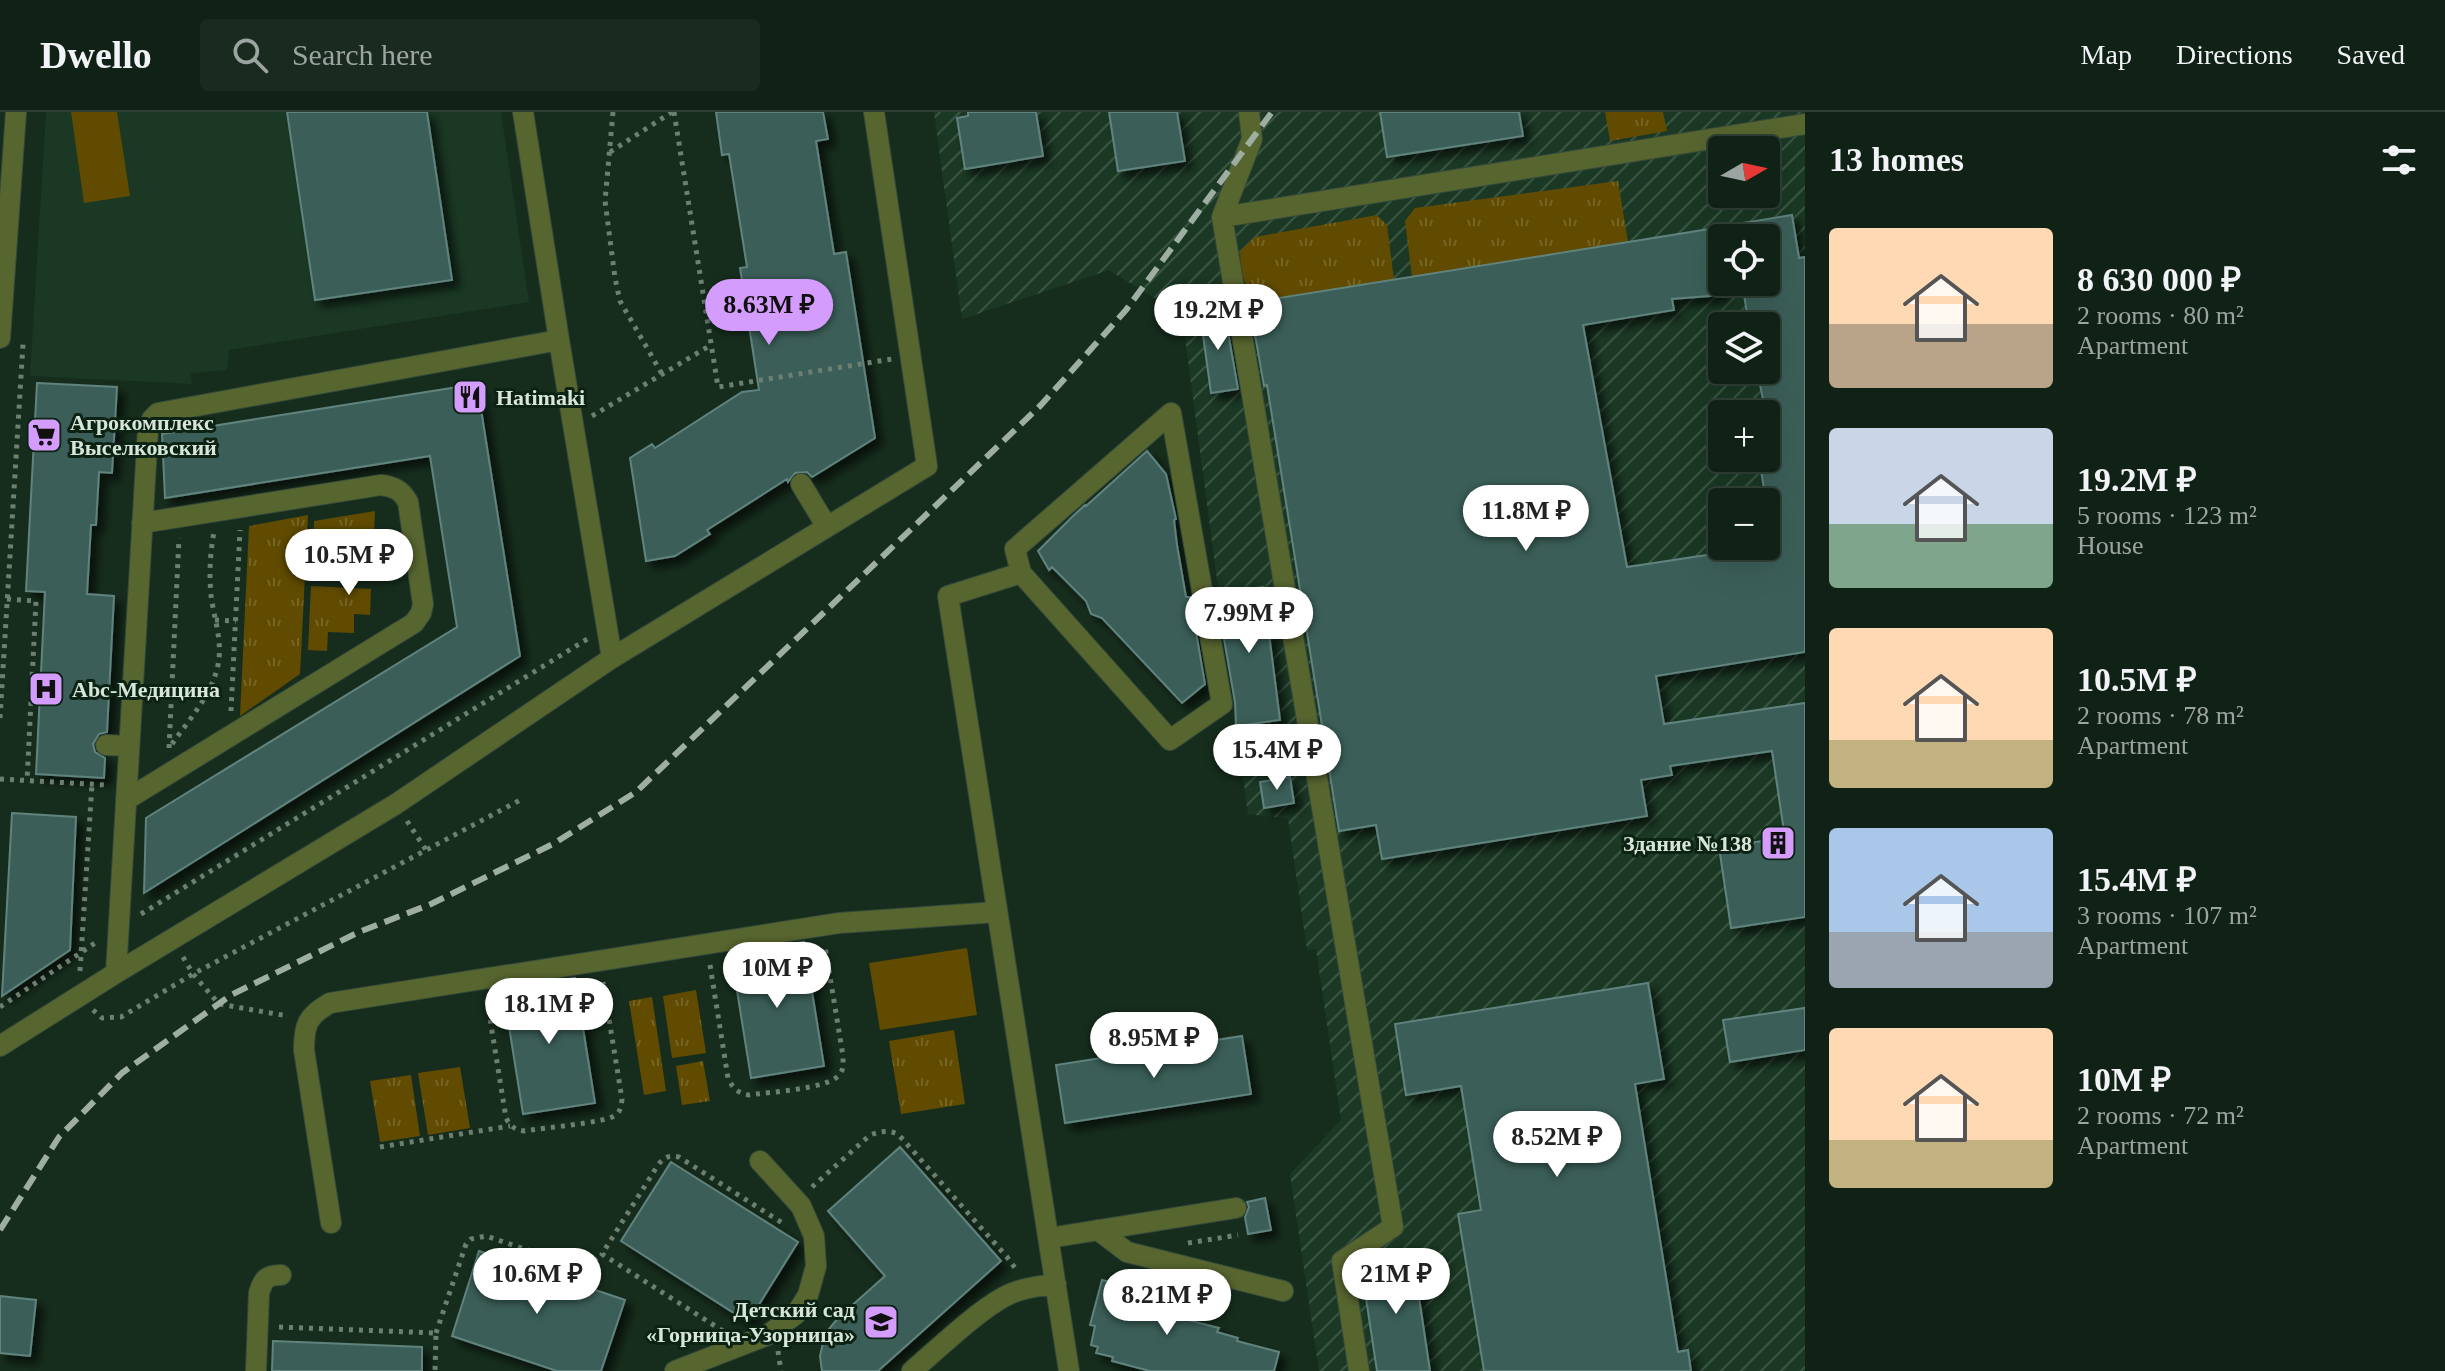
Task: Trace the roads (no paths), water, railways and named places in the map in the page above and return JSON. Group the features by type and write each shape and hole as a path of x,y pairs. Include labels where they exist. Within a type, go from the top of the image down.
{"street":[{"path":"0,338 7,141 16,112"},
{"path":"523,112 612,658"},
{"path":"0,1046 396,804 612,658 927,466 874,112"},
{"path":"1249,112 1252,139 1222,217 1393,1227 1342,1261 1359,1371"},
{"path":"1222,217 1805,124"},
{"path":"116,973 148,429 152,419 158,413 559,340"},
{"path":"1171,413 1222,704 1170,740 1021,573 1015,549 1171,413"},
{"path":"801,484 827,527"},
{"path":"127,793 168,775 414,623 423,604 408,502 402,492 393,487 381,485 142,523"},
{"path":"1021,573 948,596 1069,1371"},
{"path":"106,745 129,746"},
{"path":"331,1223 304,1050 304,1032 309,1020 316,1011 330,1003 822,925 997,912"},
{"path":"675,1371 768,1335 796,1314 808,1295 816,1266 810,1226 801,1206 760,1161"},
{"path":"1049,1238 1236,1208"},
{"path":"1098,1230 1127,1252 1283,1291"},
{"path":"256,1371 259,1293 263,1281 271,1275 281,1275"},
{"path":"912,1371 993,1304 1024,1289 1056,1284"}],"railway":[{"path":"0,1230 59,1137 122,1073 231,995 359,932 431,904 553,844 636,792 1041,405 1126,310 1272,112"}],"place":[{"name":"Hatimaki","path":"470,397"},
{"name":"Агрокомплекс Выселковский","path":"44,435"},
{"name":"Abc-Медицина","path":"46,689"},
{"name":"Здание №138","path":"1778,843"},
{"name":"Детский сад «Горница-Узорница»","path":"881,1322"}]}
